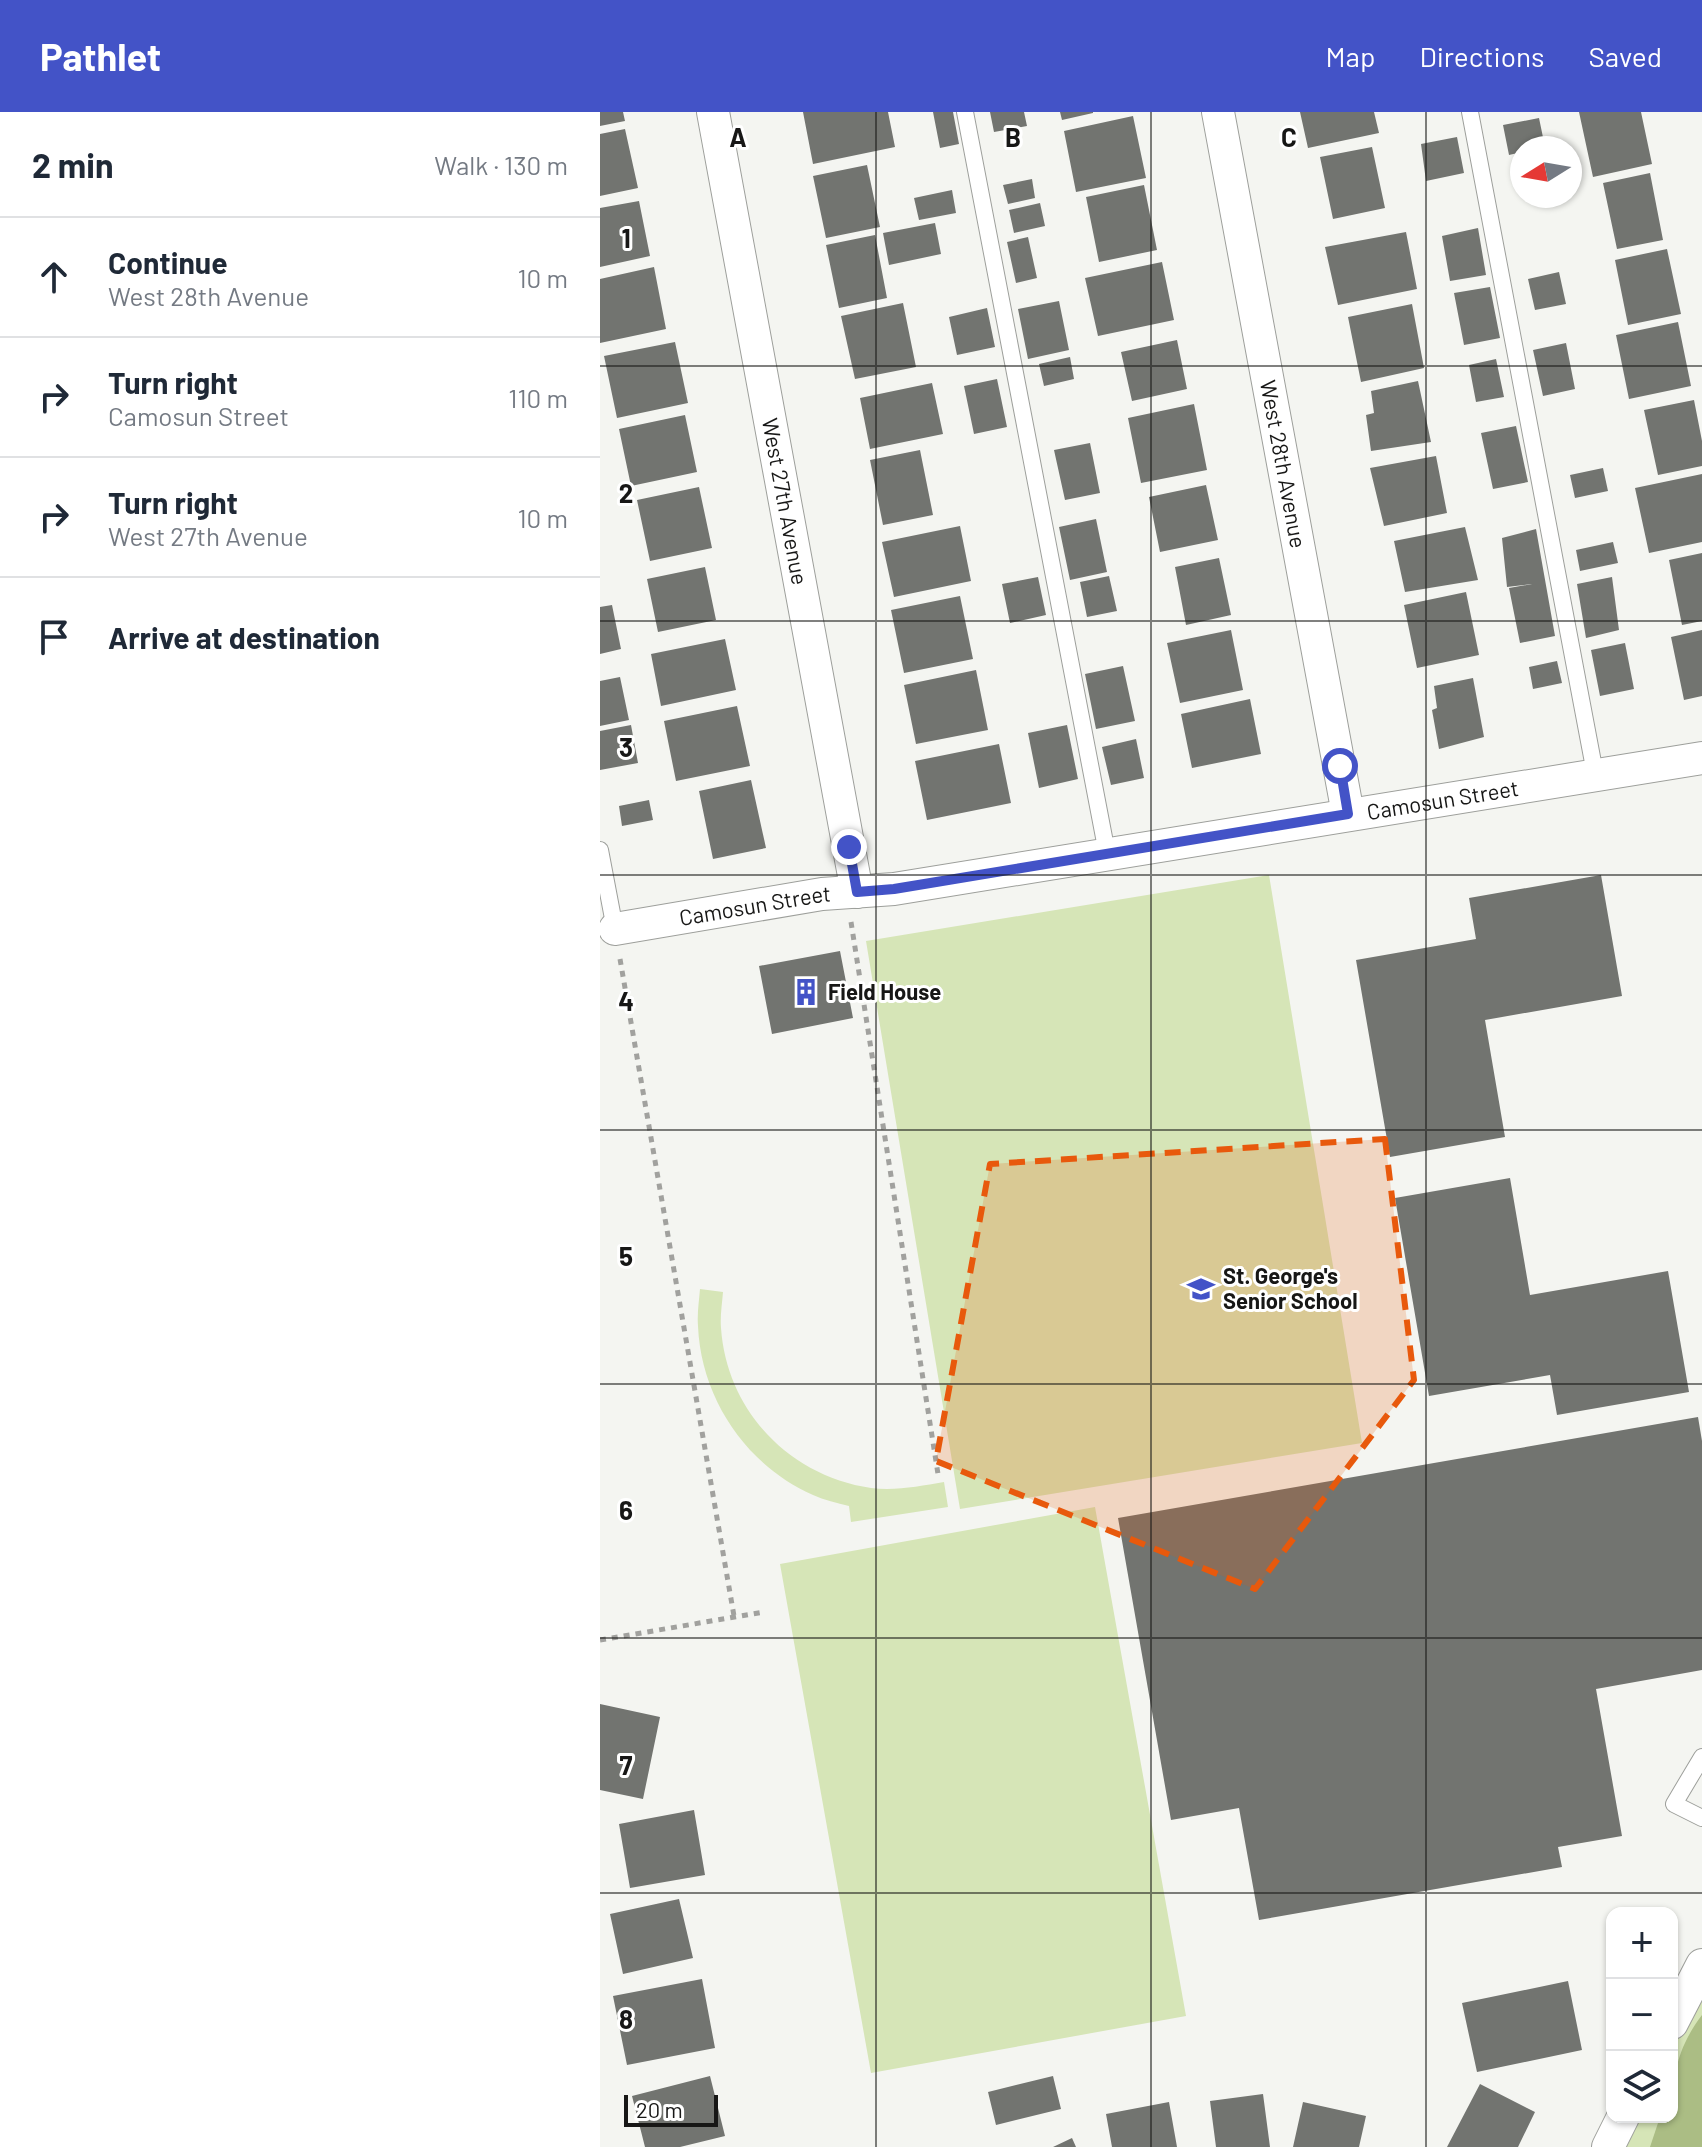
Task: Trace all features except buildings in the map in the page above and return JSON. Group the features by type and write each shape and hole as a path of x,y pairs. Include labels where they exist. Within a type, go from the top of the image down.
{"street":[{"name":"West 27th Avenue","path":"713,112 857,892"},
{"name":"West 28th Avenue","path":"1218,112 1348,814"},
{"name":"Camosun Street","path":"608,931 822,894 894,889 1702,758"},
{"path":"1678,2011 1702,1965"},
{"path":"1608,2147 1620,2123"}],"lane":[{"path":"965,112 1107,853"},
{"path":"1470,112 1595,773"},
{"path":"600,850 608,931"},
{"path":"1702,1757 1674,1804 1702,1818"}],"path":[{"path":"857,892 850,911 938,1474"},
{"path":"608,931 734,1616"},
{"path":"600,1640 764,1612"}],"highlighted area":[{"path":"1385,1139 1414,1380 1255,1589 936,1461 990,1164"}],"green space":[{"path":"1269,875 1362,1443 960,1509 866,941"},
{"path":"700,1289 723,1292 721,1328 726,1358 736,1387 768,1435 814,1470 842,1481 880,1489 944,1482 948,1507 851,1522 849,1506 813,1495 768,1467 732,1427 708,1379 698,1326"},
{"path":"1095,1507 1186,2016 871,2073 780,1564"},
{"path":"1702,1989 1702,2147 1622,2147 1634,2123 1678,2123 1678,2037"},
{"path":"1702,2015 1702,2147 1650,2147 1658,2123 1678,2123 1678,2063"}],"place":[{"name":"Field House","path":"806,992"},
{"name":"St. George's Senior School","path":"1201,1289"}],"route":[{"path":"849,847 857,892 894,889 1348,814 1340,766"}]}
